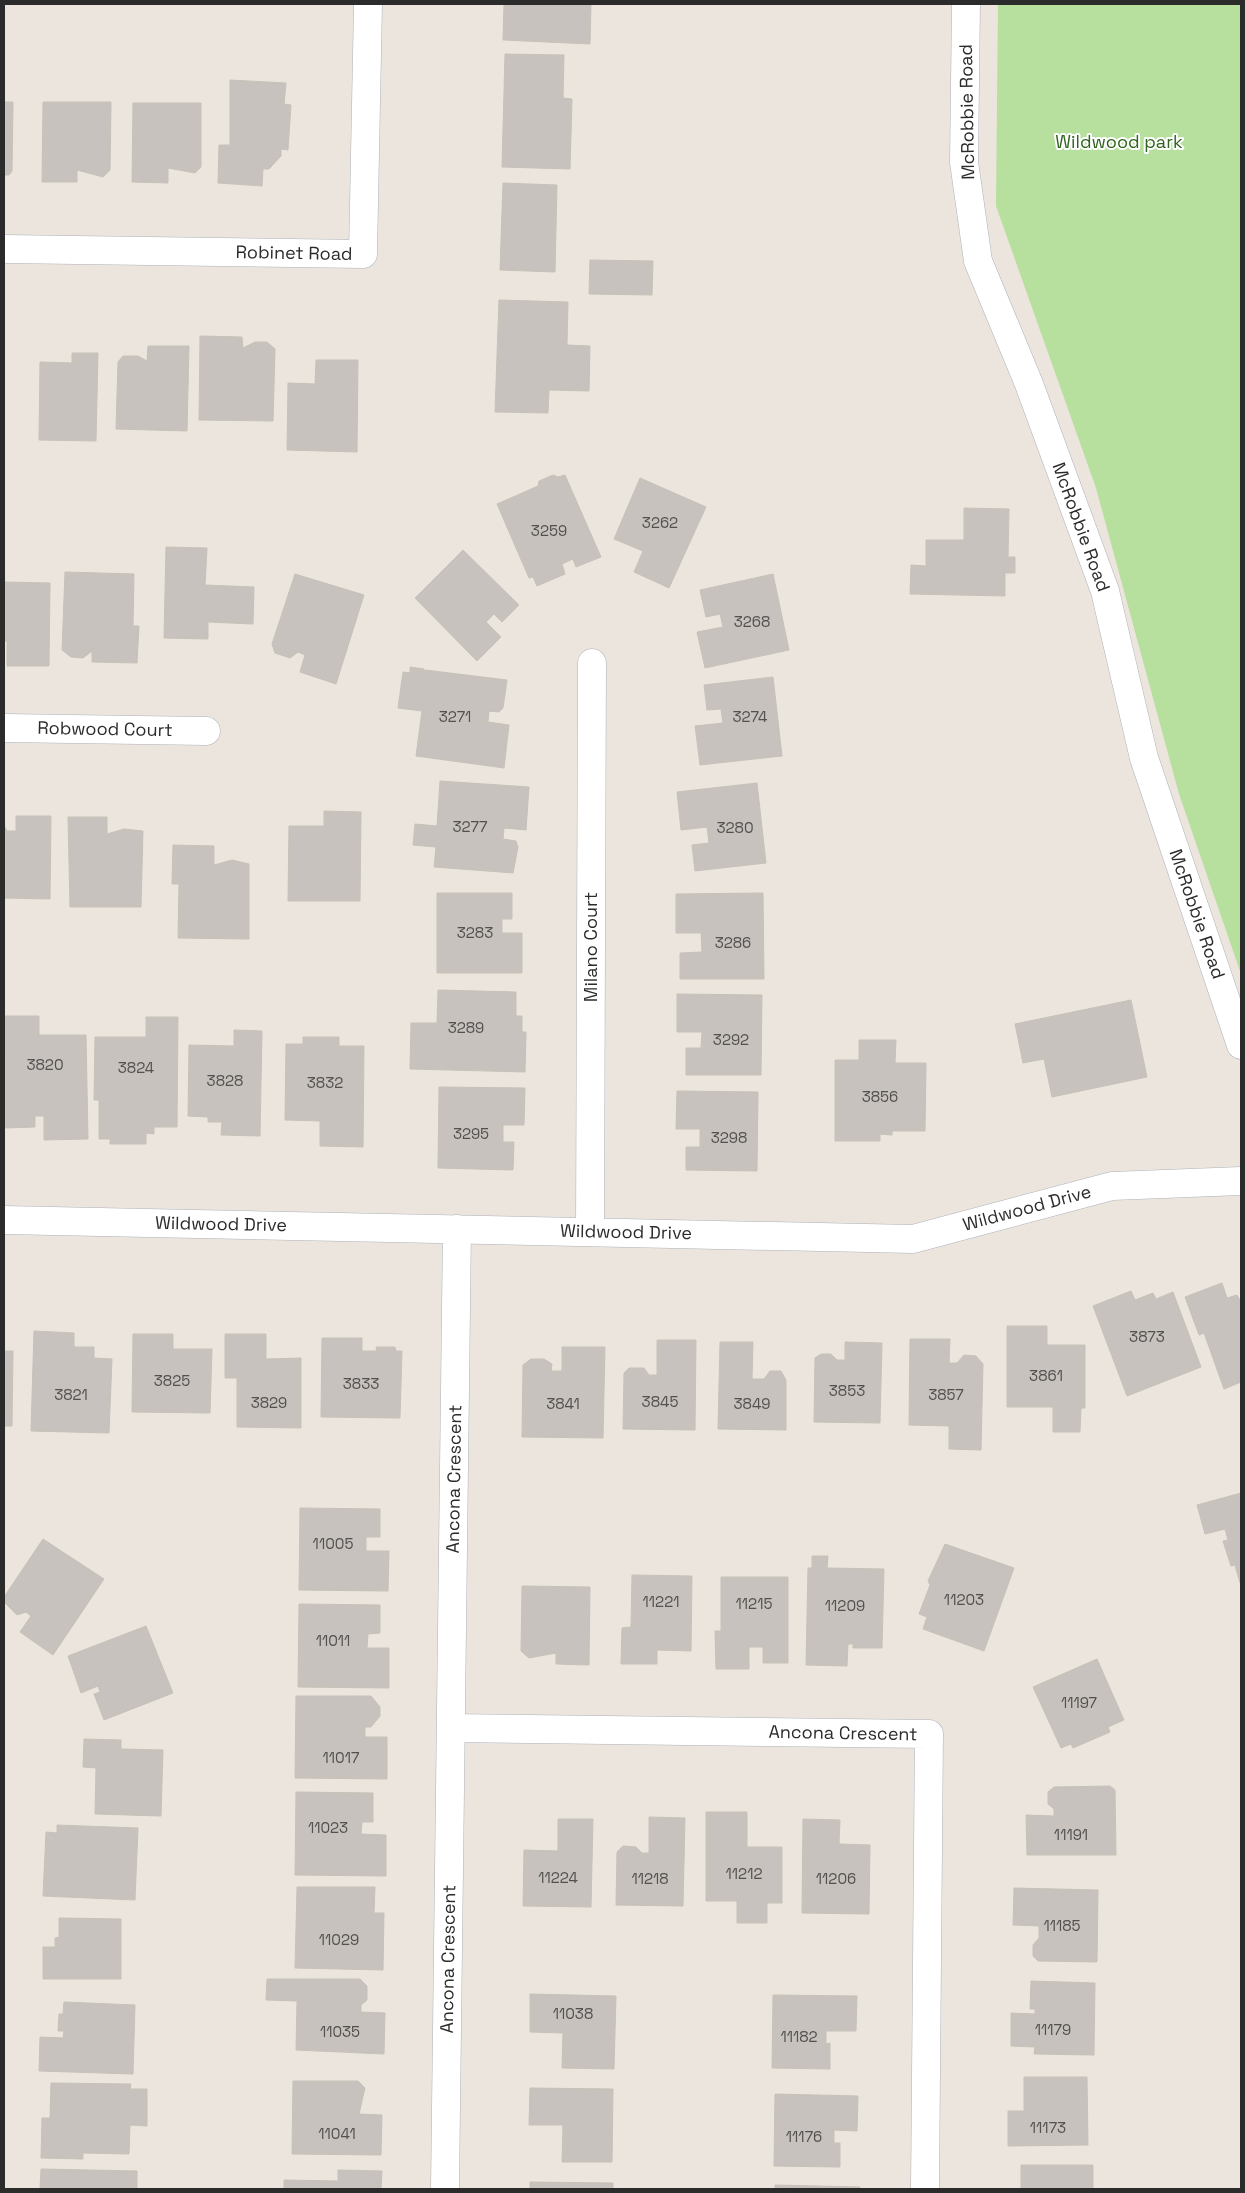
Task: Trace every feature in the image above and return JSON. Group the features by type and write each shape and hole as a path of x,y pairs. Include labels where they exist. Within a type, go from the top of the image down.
{"street":[{"name":"Robinet Road","path":"4,249 363,254 368,4"},
{"name":"McRobbie Road","path":"966,4 964,162 978,261 1029,384 1105,591 1144,758 1241,1045"},
{"name":"Milano Court","path":"590,1232 592,663"},
{"name":"Robwood Court","path":"4,728 206,731"},
{"name":"Wildwood Drive","path":"4,1220 913,1238 1112,1186 1241,1181"},
{"name":"Ancona Crescent","path":"445,2189 458,1229"},
{"name":"Ancona Crescent","path":"451,1728 929,1734 925,2189"}],"green space":[{"name":"Wildwood park","path":"998,4 1241,4 1241,974 1179,794 1096,488 996,206"}],"building":[{"path":"504,4 591,4 590,44 503,40"},
{"path":"505,54 564,55 563,98 572,99 570,169 502,167"},
{"path":"230,80 286,83 284,104 291,105 288,150 281,149 281,156 269,169 263,169 262,186 218,183 219,145 230,145"},
{"path":"4,102 13,102 12,171 9,175 4,175"},
{"path":"43,102 111,102 110,170 103,177 77,170 77,182 42,182"},
{"path":"133,103 201,103 201,167 195,173 168,168 168,183 132,182"},
{"path":"503,183 557,185 555,272 500,270"},
{"path":"590,260 653,261 652,295 589,294"},
{"path":"499,300 568,302 567,345 590,346 589,391 549,390 548,413 495,412"},
{"path":"200,336 242,337 243,348 255,342 267,342 275,349 273,421 199,420"},
{"path":"148,346 189,346 187,431 116,429 118,362 123,356 138,356 147,361"},
{"path":"72,353 98,353 96,441 39,440 40,362 72,363"},
{"path":"316,360 358,360 357,452 287,450 288,383 315,384"},
{"path":"553,475 558,477 565,475 601,557 576,567 573,559 562,564 565,574 537,586 533,577 529,578 497,504 538,486 539,481"},
{"path":"640,478 706,507 669,588 634,572 643,551 614,539"},
{"path":"964,508 1009,509 1008,557 1015,557 1015,573 1005,573 1005,596 910,594 911,565 926,566 926,540 964,540"},
{"path":"166,547 207,548 205,585 254,587 253,624 208,622 208,639 164,638"},
{"path":"463,550 519,605 502,622 494,614 486,622 501,637 477,661 415,598"},
{"path":"65,572 134,574 133,626 139,626 137,663 92,662 92,651 83,658 71,657 62,650"},
{"path":"295,574 364,595 336,684 300,672 305,655 298,652 290,658 275,653 272,644"},
{"path":"773,574 789,650 705,668 697,632 723,627 720,614 706,617 700,590"},
{"path":"4,582 50,583 49,666 7,666 7,641 4,641"},
{"path":"410,667 424,669 424,674 425,670 507,680 503,708 499,712 489,711 488,722 509,725 504,768 416,756 422,711 398,708 403,672 410,673"},
{"path":"773,677 782,756 700,765 695,726 723,723 721,709 707,710 704,685"},
{"path":"440,781 529,787 526,830 504,828 503,839 516,841 518,847 513,873 434,867 436,847 413,845 415,824 437,826"},
{"path":"757,783 766,863 695,871 692,845 709,843 707,827 681,830 677,792"},
{"path":"324,811 361,812 360,901 288,901 289,826 324,826"},
{"path":"16,816 51,816 50,899 4,898 4,825 7,831 16,831"},
{"path":"68,817 107,817 107,834 124,829 143,831 141,907 70,907"},
{"path":"173,845 214,846 214,865 232,860 249,864 249,939 178,938 179,884 172,884"},
{"path":"437,893 512,893 512,919 502,919 502,933 522,933 522,973 437,973"},
{"path":"763,893 764,979 680,979 680,953 702,952 701,933 676,933 676,894"},
{"path":"438,990 516,992 516,1016 522,1016 522,1032 526,1032 525,1072 410,1069 411,1023 437,1023"},
{"path":"677,994 762,995 761,1075 686,1075 686,1048 701,1048 702,1032 677,1032"},
{"path":"1131,1000 1147,1077 1052,1097 1044,1059 1023,1063 1015,1024"},
{"path":"5,1016 39,1016 39,1035 86,1035 88,1139 44,1140 44,1116 35,1116 35,1127 4,1128"},
{"path":"146,1017 178,1017 177,1127 154,1127 154,1134 146,1133 146,1144 110,1144 110,1139 99,1139 99,1100 94,1100 95,1037 146,1037"},
{"path":"234,1030 262,1031 260,1136 221,1135 222,1122 208,1122 208,1117 188,1116 189,1045 234,1046"},
{"path":"303,1037 339,1037 339,1046 364,1046 363,1147 320,1146 320,1121 285,1120 286,1044 303,1044"},
{"path":"859,1040 896,1040 895,1063 926,1063 925,1131 892,1131 892,1135 880,1134 880,1141 835,1141 835,1060 859,1060"},
{"path":"439,1087 525,1088 524,1125 503,1125 503,1142 514,1142 513,1170 438,1168"},
{"path":"677,1091 758,1092 757,1171 686,1170 686,1147 700,1147 700,1129 676,1129"},
{"path":"1222,1283 1227,1298 1237,1295 1241,1302 1241,1382 1224,1389 1204,1333 1199,1335 1185,1297"},
{"path":"1131,1291 1135,1300 1153,1293 1156,1299 1173,1292 1201,1367 1127,1396 1093,1306"},
{"path":"1007,1326 1047,1326 1047,1345 1085,1345 1085,1408 1081,1408 1080,1432 1053,1432 1053,1407 1007,1407"},
{"path":"34,1331 74,1333 74,1347 94,1347 94,1358 112,1359 109,1433 31,1431"},
{"path":"133,1334 173,1334 173,1349 212,1349 210,1413 132,1412"},
{"path":"225,1334 266,1334 266,1359 301,1358 301,1428 237,1427 237,1378 225,1378"},
{"path":"322,1338 362,1338 362,1351 377,1351 376,1347 395,1347 396,1351 402,1351 400,1418 321,1417"},
{"path":"910,1339 950,1339 949,1363 957,1363 964,1355 976,1356 983,1364 981,1450 949,1449 949,1426 909,1425"},
{"path":"657,1340 696,1340 695,1430 623,1429 624,1373 629,1368 644,1368 649,1375 657,1375"},
{"path":"720,1342 753,1342 752,1379 764,1379 770,1371 781,1371 786,1380 786,1430 718,1429"},
{"path":"845,1342 882,1343 880,1423 814,1422 815,1358 821,1354 831,1354 837,1360 845,1360"},
{"path":"562,1347 605,1347 603,1438 522,1437 523,1365 531,1359 544,1359 552,1364 551,1371 562,1371"},
{"path":"4,1351 13,1351 12,1426 4,1426"},
{"path":"1241,1493 1240,1583 1235,1565 1231,1566 1223,1541 1228,1540 1225,1529 1205,1534 1197,1505"},
{"path":"300,1508 380,1509 380,1537 366,1537 366,1551 389,1551 388,1591 299,1590"},
{"path":"43,1539 104,1579 53,1655 20,1632 31,1616 26,1612 17,1615 4,1602 4,1597"},
{"path":"945,1544 1014,1568 984,1651 923,1629 927,1617 919,1614 930,1585 928,1581"},
{"path":"812,1556 828,1556 827,1568 884,1569 882,1648 853,1648 853,1644 848,1644 847,1666 806,1665 808,1568 812,1568"},
{"path":"632,1575 692,1576 691,1651 657,1650 657,1664 621,1664 622,1628 631,1627"},
{"path":"721,1577 788,1577 788,1663 763,1663 763,1647 749,1647 749,1669 716,1669 715,1631 721,1631"},
{"path":"522,1586 590,1587 589,1665 556,1664 556,1653 529,1658 521,1651"},
{"path":"299,1604 380,1605 380,1633 368,1634 367,1648 389,1648 389,1688 298,1687"},
{"path":"146,1626 173,1693 104,1720 94,1694 100,1692 98,1686 81,1693 68,1656"},
{"path":"1097,1659 1124,1720 1108,1727 1110,1732 1073,1748 1071,1744 1061,1748 1033,1687"},
{"path":"296,1696 371,1696 380,1707 380,1716 371,1727 365,1727 365,1737 387,1737 387,1779 295,1778"},
{"path":"84,1739 121,1740 121,1749 163,1750 161,1816 95,1814 96,1768 83,1767"},
{"path":"1110,1786 1115,1790 1116,1855 1027,1855 1026,1815 1054,1816 1054,1809 1048,1804 1048,1792 1054,1787"},
{"path":"296,1792 373,1793 373,1822 362,1822 361,1834 386,1835 386,1876 295,1875"},
{"path":"706,1812 747,1812 747,1847 782,1847 782,1903 767,1903 767,1923 737,1923 737,1901 706,1901"},
{"path":"649,1817 685,1818 683,1906 616,1905 617,1852 623,1846 636,1847 642,1853 649,1853"},
{"path":"558,1819 593,1819 591,1907 523,1906 524,1850 558,1851"},
{"path":"803,1819 840,1820 839,1844 870,1845 869,1914 802,1913"},
{"path":"57,1825 138,1828 135,1900 43,1896 46,1832 57,1833"},
{"path":"297,1887 375,1887 374,1913 384,1913 383,1970 295,1968"},
{"path":"1014,1888 1098,1890 1097,1962 1038,1961 1033,1956 1033,1945 1039,1938 1039,1926 1013,1925"},
{"path":"59,1918 121,1919 121,1979 43,1979 43,1947 55,1947 55,1938 59,1937"},
{"path":"267,1979 360,1979 367,1986 367,2000 361,2005 361,2012 385,2013 384,2054 296,2050 297,2001 266,2000"},
{"path":"1031,1981 1095,1983 1094,2055 1034,2054 1035,2047 1011,2046 1011,2013 1035,2014 1035,2009 1030,2009"},
{"path":"530,1994 616,1996 614,2069 562,2068 563,2033 530,2032"},
{"path":"773,1995 857,1996 856,2031 826,2031 826,2044 830,2043 830,2069 772,2068"},
{"path":"64,2002 135,2005 133,2074 39,2071 40,2037 63,2038 64,2031 58,2031 59,2014 63,2014"},
{"path":"1024,2077 1087,2077 1088,2145 1008,2146 1008,2111 1024,2111"},
{"path":"293,2081 358,2081 365,2088 359,2114 382,2115 381,2155 292,2154"},
{"path":"51,2083 131,2084 130,2089 147,2089 147,2126 130,2125 129,2154 83,2153 83,2159 41,2158 42,2118 50,2118"},
{"path":"530,2088 613,2089 612,2162 562,2162 563,2125 529,2125"},
{"path":"775,2094 858,2096 857,2131 834,2130 834,2143 840,2143 840,2167 774,2166"},
{"path":"1021,2165 1093,2165 1093,2189 1021,2189"},
{"path":"41,2169 137,2171 137,2189 40,2189"},
{"path":"338,2170 382,2171 381,2189 284,2189 284,2180 338,2181"},
{"path":"530,2182 613,2183 613,2189 530,2189"},
{"path":"775,2185 860,2187 860,2189 775,2189"}]}
